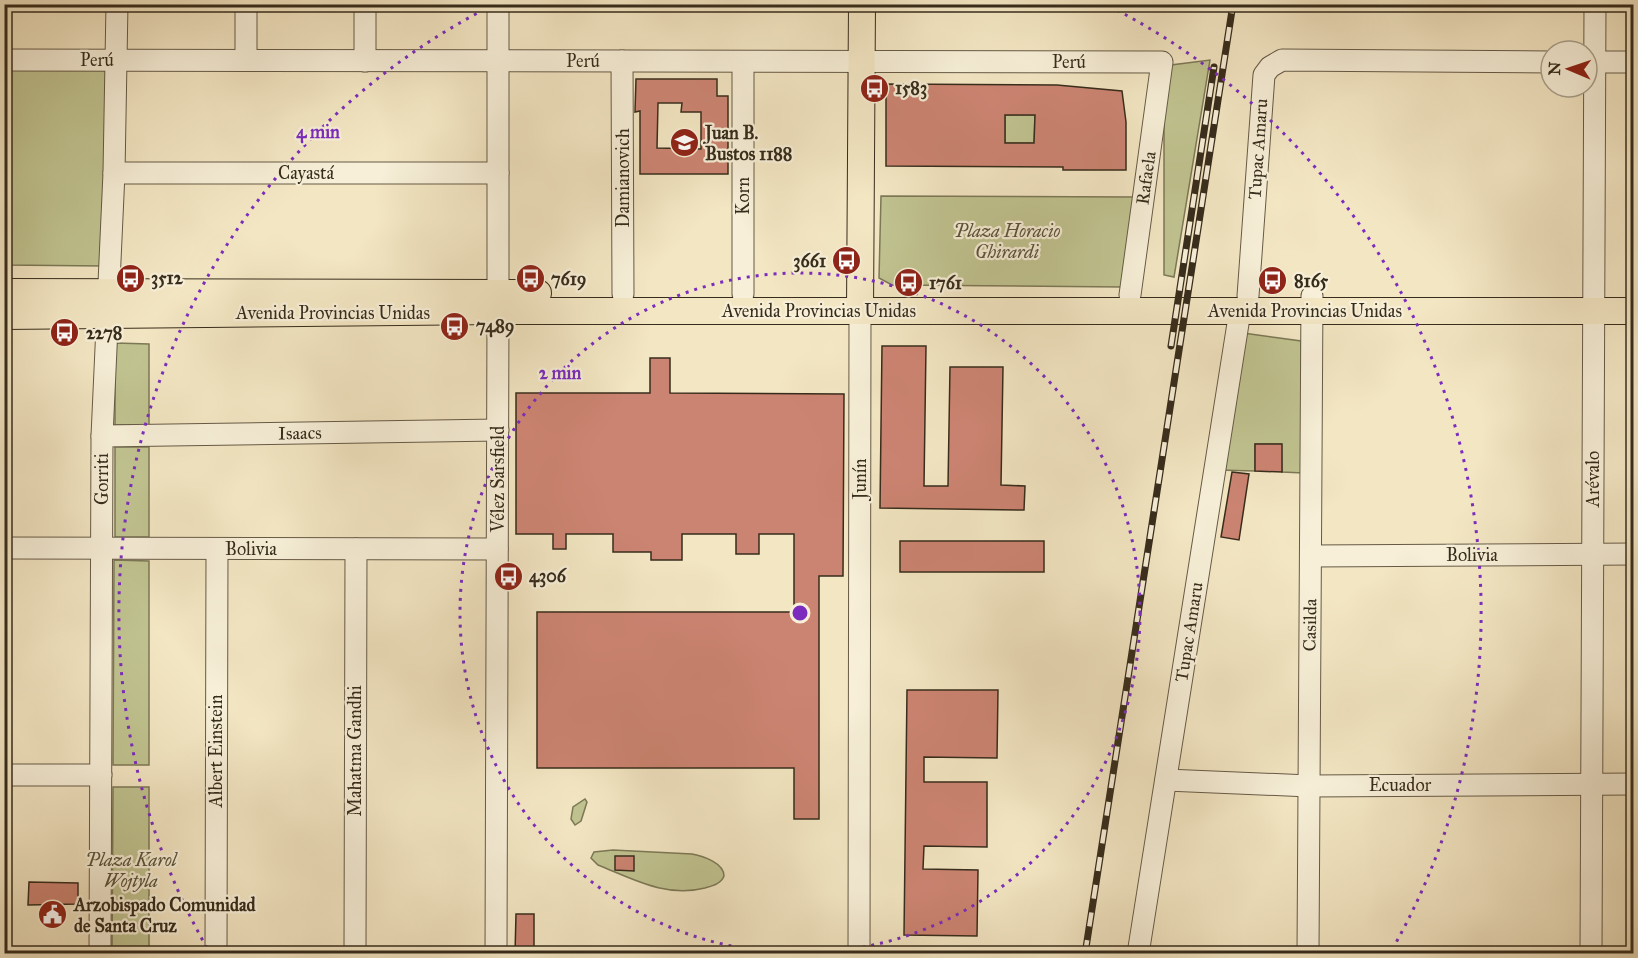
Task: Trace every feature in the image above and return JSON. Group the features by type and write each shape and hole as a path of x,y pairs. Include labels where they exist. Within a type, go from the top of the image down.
{"main road":[{"name":"Junín","path":"860,303 862,4"},
{"name":"Avenida Provincias Unidas","path":"4,292 107,303 1594,304 1634,311"},
{"name":"Avenida Provincias Unidas","path":"498,302 623,294 743,294 860,303 1130,295 1244,303"},
{"name":"Avenida Provincias Unidas","path":"1594,304 1634,296"},
{"name":"Avenida Provincias Unidas","path":"4,316 107,303"}],"street":[{"name":"Gorriti","path":"100,954 102,436 114,173 117,4"},
{"path":"246,4 246,60"},
{"path":"365,4 365,61"},
{"name":"Vélez Sarsfield","path":"496,954 498,4"},
{"name":"Arévalo","path":"1593,39 1595,4"},
{"name":"Perú","path":"4,60 1162,62"},
{"name":"Tupac Amaru","path":"1138,954 1244,303 1264,75 1270,67 1282,60 1539,62"},
{"name":"Damianovich","path":"622,62 623,294"},
{"name":"Korn","path":"743,62 743,294"},
{"name":"Rafaela","path":"1130,295 1162,62"},
{"path":"1599,62 1634,62"},
{"name":"Arévalo","path":"1591,99 1594,304 1591,954"},
{"name":"Cayastá","path":"114,173 498,173"},
{"name":"Junín","path":"859,954 860,303"},
{"name":"Casilda","path":"1308,954 1311,303"},
{"name":"Isaacs","path":"102,436 498,430"},
{"name":"Bolivia","path":"4,548 497,549"},
{"name":"Albert Einstein","path":"216,954 217,549"},
{"name":"Mahatma Gandhi","path":"355,954 356,549"},
{"name":"Bolivia","path":"1311,556 1634,554"},
{"path":"4,776 100,776"},
{"name":"Ecuador","path":"1166,780 1309,786 1634,784"}],"green space":[{"path":"1210,60 1174,277 1164,275 1164,122 1171,65"},
{"path":"108,67 104,266 5,265 4,68"},
{"path":"1005,115 1035,115 1034,143 1005,143"},
{"name":"Plaza Horacio Ghirardi","path":"881,196 1135,197 1122,287 892,285 879,278"},
{"path":"1243,333 1301,341 1303,473 1282,472 1281,444 1255,444 1255,471 1218,470"},
{"path":"115,343 149,344 149,425 115,425"},
{"path":"115,447 149,447 149,537 115,537"},
{"path":"114,560 149,561 149,765 113,765"},
{"name":"Plaza Karol Wojtyla","path":"113,787 149,787 149,953 112,953"},
{"path":"585,799 587,802 581,821 575,825 571,819 573,807"},
{"path":"613,850 697,855 721,867 724,876 719,883 691,890 677,891 650,886 598,865 591,858 594,852"}],"building":[{"name":"Juan B. Bustos 1188","path":"636,79 717,79 717,96 728,96 728,174 640,174 640,111 635,112","holes":["658,103 682,103 681,112 701,112 701,149 657,148"]},
{"path":"886,84 1057,85 1122,91 1126,122 1126,170 1063,170 1063,167 886,166","holes":["1005,115 1035,115 1034,143 1005,143"]},
{"path":"882,346 926,346 924,486 948,486 950,367 1003,367 1001,485 1025,486 1024,510 880,508"},
{"path":"650,358 670,358 670,393 844,394 843,576 819,576 819,819 794,819 794,768 537,768 537,612 794,612 794,534 759,534 759,554 736,554 736,534 682,534 682,560 651,560 651,552 613,552 613,534 566,534 566,549 553,549 553,534 516,534 516,393 650,393"},
{"path":"1255,444 1282,444 1282,472 1255,471"},
{"path":"1232,472 1249,474 1239,540 1221,537"},
{"path":"900,541 1044,541 1044,572 900,572"},
{"path":"907,690 998,690 997,758 924,757 924,782 987,782 987,847 924,846 923,869 978,870 977,936 904,935"},
{"path":"615,856 634,856 634,871 615,870"},
{"path":"29,882 78,883 78,904 28,905"},
{"path":"516,914 534,914 534,954 515,954"}],"railway":[{"path":"1085,954 1233,4"},
{"path":"1171,346 1214,67"}],"place":[{"name":"1583","path":"874,88"},
{"name":"Juan B. Bustos 1188","path":"684,143"},
{"name":"3661","path":"847,261"},
{"name":"3512","path":"130,278"},
{"name":"7619","path":"530,279"},
{"name":"8165","path":"1273,281"},
{"name":"1761","path":"908,283"},
{"name":"7489","path":"455,326"},
{"name":"2278","path":"65,333"},
{"name":"4306","path":"508,576"},
{"name":"Arzobispado Comunidad de Santa Cruz","path":"53,915"}]}
